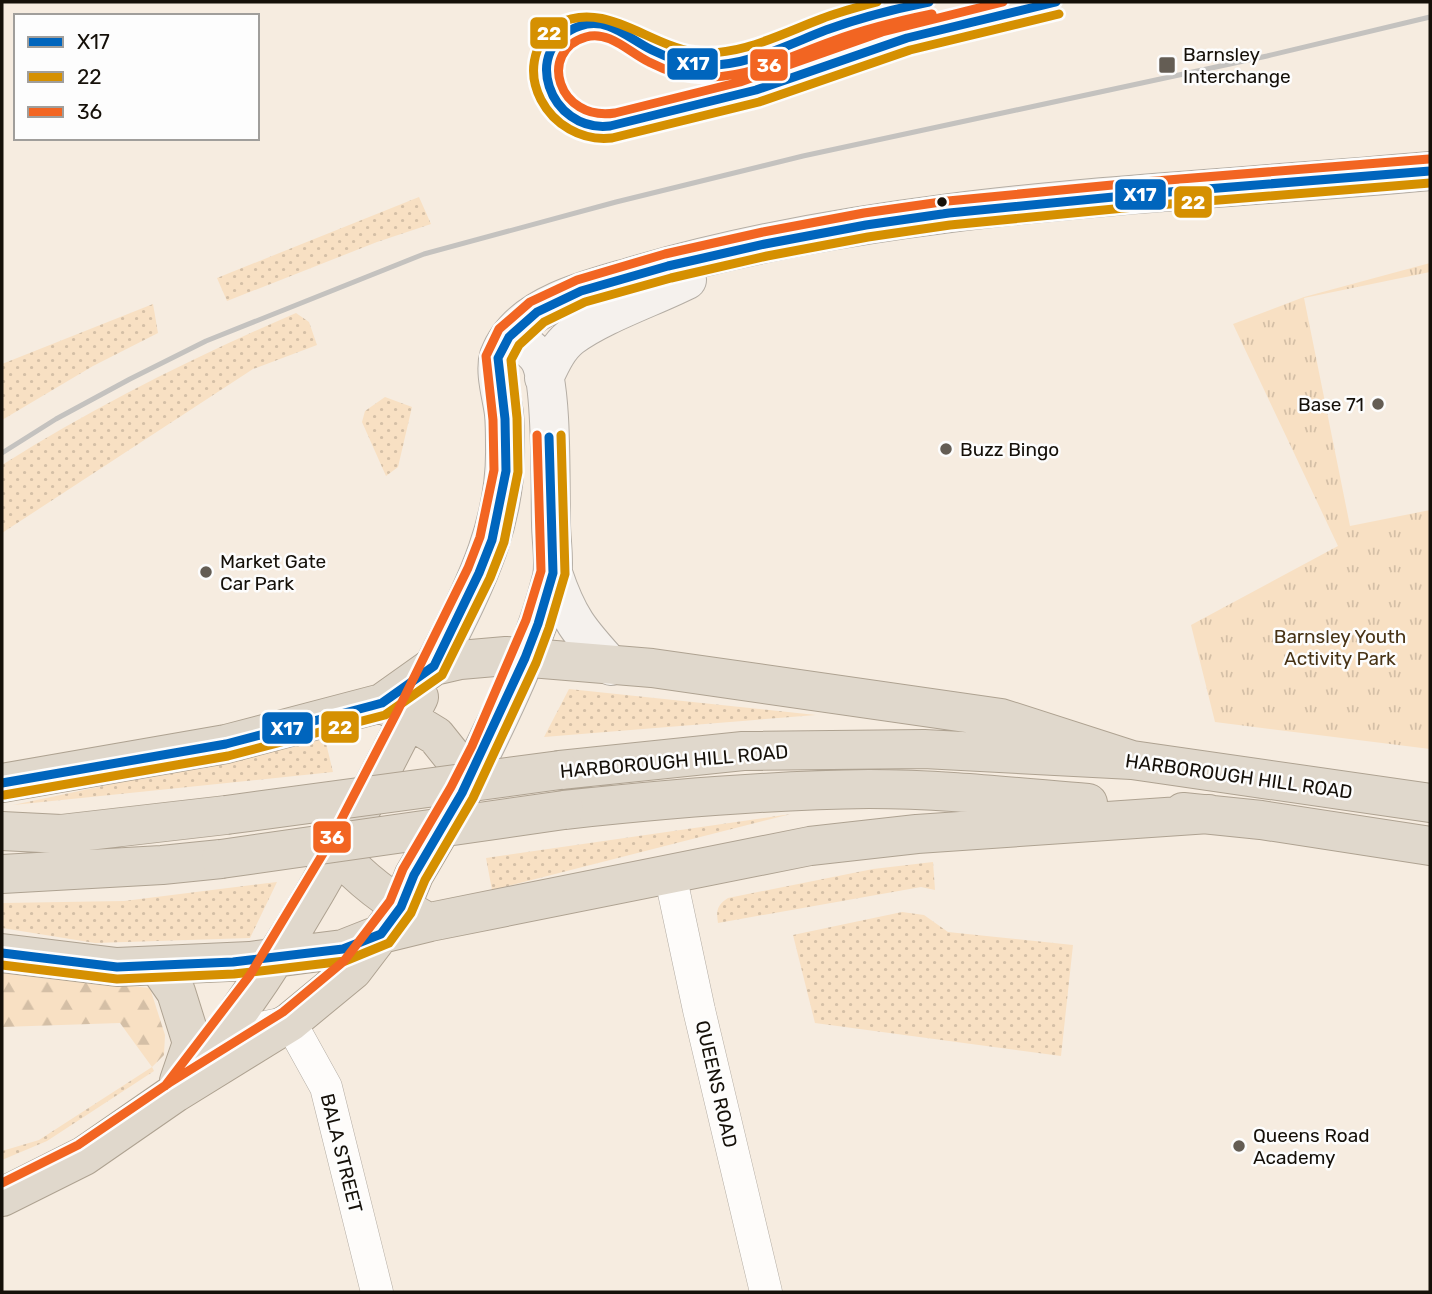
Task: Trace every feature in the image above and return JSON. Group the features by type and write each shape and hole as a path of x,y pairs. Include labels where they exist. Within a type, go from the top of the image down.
{"highway":[{"path":"175,1093 201,1062 276,957 338,853 395,711 434,666 460,660 506,656 652,668 1001,718 1132,760"},
{"path":"2,783 395,711 436,736 456,761 462,793 414,875 404,921 353,970 290,1022 175,1093 84,1156 2,1197"},
{"name":"HARBOROUGH HILL ROAD","path":"2,831 61,834 560,771 743,751 924,749 1132,760 1430,803"},
{"name":"HARBOROUGH HILL ROAD","path":"2,874 221,859 564,810 701,796 871,789 954,792 1209,814 1430,846"},
{"path":"2,953 117,967 250,961 343,948 404,921 670,874 810,846 917,834 1209,814"},
{"path":"338,853 404,921"},
{"path":"158,965 176,992 192,1042 175,1093"}],"street":[{"path":"434,666 492,540 506,471 505,419 498,358 509,337 537,312 581,291 668,266 866,225 974,210 1430,171"},
{"path":"544,377 553,359 569,338 593,324 765,244"},
{"path":"509,337 523,343 539,359 544,377 549,423 553,573 564,605 578,631 611,666"},
{"path":"479,573 514,545 551,535"},
{"path":"462,793 525,658 553,573"},
{"name":"QUEENS ROAD","path":"670,874 766,1292"},
{"path":"201,1062 250,1030 290,1022"},
{"name":"BALA STREET","path":"290,1022 326,1087 377,1292"}],"green space":[{"path":"419,197 431,224 377,242 227,301 217,278"},
{"name":"Barnsley Youth Activity Park","path":"1430,263 1430,272 1304,298 1350,526 1430,510 1430,749 1215,722 1191,625 1338,546 1233,324 1304,297"},
{"path":"153,304 158,333 93,366 2,420 2,364"},
{"path":"296,313 309,322 317,345 253,369 2,533 2,465 146,383"},
{"path":"385,397 412,407 398,467 386,476 362,422 365,411"},
{"path":"569,689 816,715 544,737"},
{"path":"325,739 333,772 13,805"},
{"path":"791,814 492,890 486,858"},
{"path":"933,862 935,890 921,887 718,923 718,909 728,898 873,869"},
{"path":"277,882 250,938 95,943 2,928 2,903 124,901"},
{"path":"902,912 924,915 948,932 1073,945 1061,1056 815,1023 793,935"},
{"path":"2,972 150,988 165,1035 164,1055 152,1067 120,1023 2,1027"},
{"path":"152,1067 154,1071 47,1141 2,1160 2,1151 39,1140"}],"railway":[{"path":"2,453 56,419 206,341 424,254 616,202 803,156 1267,56 1430,17"}],"transit line":[{"name":"22","path":"877,2 828,16 743,48 710,53 676,48 609,20 575,18 557,24 542,42 534,61 534,81 541,100 553,116 569,129 589,137 612,138 759,102 910,50 1059,14"},
{"name":"X17","path":"929,2 826,30 751,59 719,65 697,64 664,56 609,26 580,26 561,37 550,51 547,69 549,86 558,103 571,116 589,125 610,126 756,90 907,38 1056,2"},
{"name":"36","path":"932,14 857,33 758,69 727,76 695,76 671,71 649,62 611,39 586,37 571,45 562,56 559,70 561,84 568,97 580,107 595,113 615,113 740,82 882,32 1003,2"},
{"name":"36","path":"165,1086 250,975 327,847 468,568 480,537 494,470 493,420 486,356 499,329 530,302 577,280 665,254 864,213 948,201 1143,182 1429,159"},
{"name":"X17","path":"2,783 226,744 371,706 382,703 434,666 492,540 506,471 505,419 498,358 509,337 537,312 581,291 668,266 765,244 949,213 1430,171"},
{"name":"22","path":"4,795 228,756 385,715 442,675 490,578 504,542 518,472 517,418 511,360 519,345 544,322 585,302 671,278 767,256 950,225 1430,183"},
{"name":"36","path":"2,1183 78,1145 169,1083 283,1012 344,961 390,901 403,869 472,746 526,620 541,571 537,435"},
{"name":"22","path":"2,965 117,979 234,974 345,961 389,943 411,913 425,880 473,798 536,663 549,628 565,574 561,435"},
{"name":"X17","path":"381,934 401,907 414,875 462,793 538,624 553,573 549,437"},
{"name":"X17","path":"2,953 117,967 233,962 343,949 381,934"}],"place":[{"name":"Barnsley Interchange","path":"1167,65"},
{"name":"Base 71","path":"1378,404"},
{"name":"Buzz Bingo","path":"946,449"},
{"name":"Market Gate Car Park","path":"206,572"},
{"name":"Queens Road Academy","path":"1239,1146"}]}
